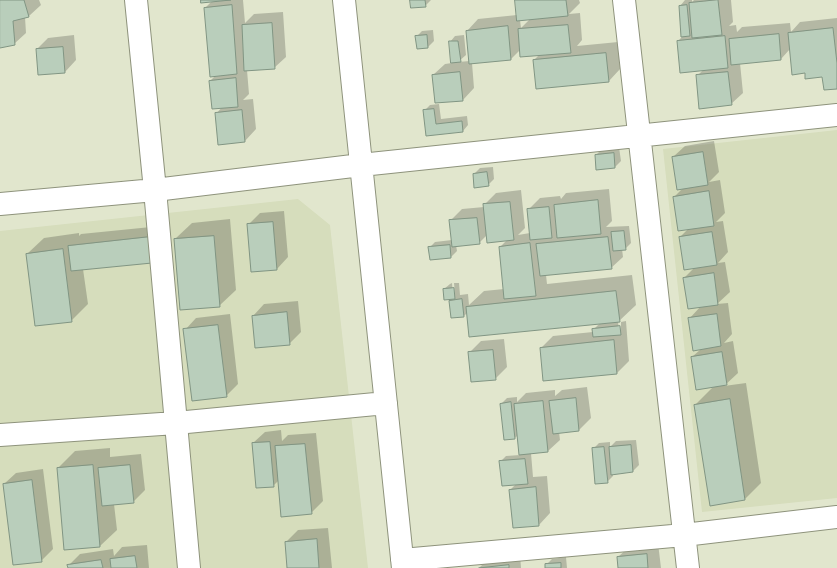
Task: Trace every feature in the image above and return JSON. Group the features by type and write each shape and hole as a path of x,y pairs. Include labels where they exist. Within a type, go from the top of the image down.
{"street":[{"path":"136,0 155,190 189,568"},
{"path":"344,0 403,564 684,535 837,517"},
{"path":"624,0 688,568"},
{"path":"0,204 155,190 361,165 837,115"},
{"path":"0,436 176,423 386,403"}],"shaded area":[{"path":"837,130 837,498 702,512 663,149"},
{"path":"298,199 330,225 368,568 0,568 0,231"}],"building":[{"path":"0,0 24,0 29,17 13,21 15,45 0,48"},
{"path":"201,0 231,0 201,3"},
{"path":"410,0 425,0 426,7 411,8"},
{"path":"515,0 566,0 568,16 517,21"},
{"path":"718,0 722,35 692,38 689,3"},
{"path":"232,5 237,74 210,77 204,8"},
{"path":"687,5 690,36 681,37 679,6"},
{"path":"272,23 275,69 244,71 242,25"},
{"path":"568,25 571,53 520,57 518,29"},
{"path":"508,26 511,60 469,64 466,31"},
{"path":"833,28 837,63 837,89 824,90 822,77 805,79 805,73 792,75 788,33"},
{"path":"779,34 781,60 731,65 729,39"},
{"path":"427,35 428,48 417,49 415,36"},
{"path":"725,36 728,68 680,73 677,41"},
{"path":"449,41 458,41 461,62 451,63"},
{"path":"63,47 65,73 38,75 36,49"},
{"path":"606,53 609,82 536,89 533,60"},
{"path":"460,72 463,101 435,103 432,75"},
{"path":"728,72 732,105 699,109 696,75"},
{"path":"236,78 238,107 212,109 209,81"},
{"path":"434,109 436,124 462,121 463,132 426,136 423,110"},
{"path":"242,110 245,142 218,145 215,113"},
{"path":"703,152 708,185 677,190 672,157"},
{"path":"614,153 615,168 596,170 595,155"},
{"path":"487,172 489,186 474,188 473,174"},
{"path":"709,191 714,226 678,231 673,197"},
{"path":"598,200 601,234 557,238 554,205"},
{"path":"510,202 514,240 487,243 483,204"},
{"path":"549,207 552,238 530,240 527,209"},
{"path":"477,218 480,244 452,247 449,220"},
{"path":"273,222 277,270 251,272 247,224"},
{"path":"624,231 626,250 613,251 611,232"},
{"path":"712,232 717,265 684,270 679,237"},
{"path":"214,236 220,307 180,310 174,239"},
{"path":"150,237 152,263 71,271 68,246"},
{"path":"608,237 612,269 540,276 536,244"},
{"path":"530,243 536,296 504,299 499,247"},
{"path":"450,245 451,258 430,260 428,247"},
{"path":"63,249 72,322 35,326 26,254"},
{"path":"714,273 718,305 688,309 683,278"},
{"path":"454,288 455,299 444,300 443,289"},
{"path":"616,291 620,322 469,337 466,307"},
{"path":"462,299 464,317 451,318 449,301"},
{"path":"287,312 290,345 255,348 252,316"},
{"path":"717,314 721,346 693,351 688,318"},
{"path":"218,325 227,397 192,401 183,329"},
{"path":"620,326 621,335 593,337 592,329"},
{"path":"614,340 617,374 543,381 540,348"},
{"path":"493,350 496,380 471,382 468,352"},
{"path":"722,352 727,385 696,390 691,357"},
{"path":"576,398 579,431 553,434 549,401"},
{"path":"730,399 745,500 710,506 694,405"},
{"path":"543,401 548,452 519,455 514,404"},
{"path":"511,402 515,439 504,440 500,404"},
{"path":"270,442 274,487 256,488 252,443"},
{"path":"305,444 312,514 281,517 275,446"},
{"path":"631,445 633,472 611,475 609,447"},
{"path":"604,447 608,483 595,484 592,448"},
{"path":"525,459 528,484 502,486 499,461"},
{"path":"93,465 100,547 64,550 57,468"},
{"path":"130,465 134,503 102,506 98,468"},
{"path":"32,480 42,562 13,565 3,484"},
{"path":"536,487 539,526 513,528 509,490"},
{"path":"317,539 319,568 287,568 285,542"},
{"path":"647,554 648,568 618,568 617,557"},
{"path":"135,556 137,568 111,568 110,559"},
{"path":"101,560 103,568 68,568 67,565"},
{"path":"561,563 561,568 545,568 545,564"},
{"path":"509,565 509,568 479,568"}]}
